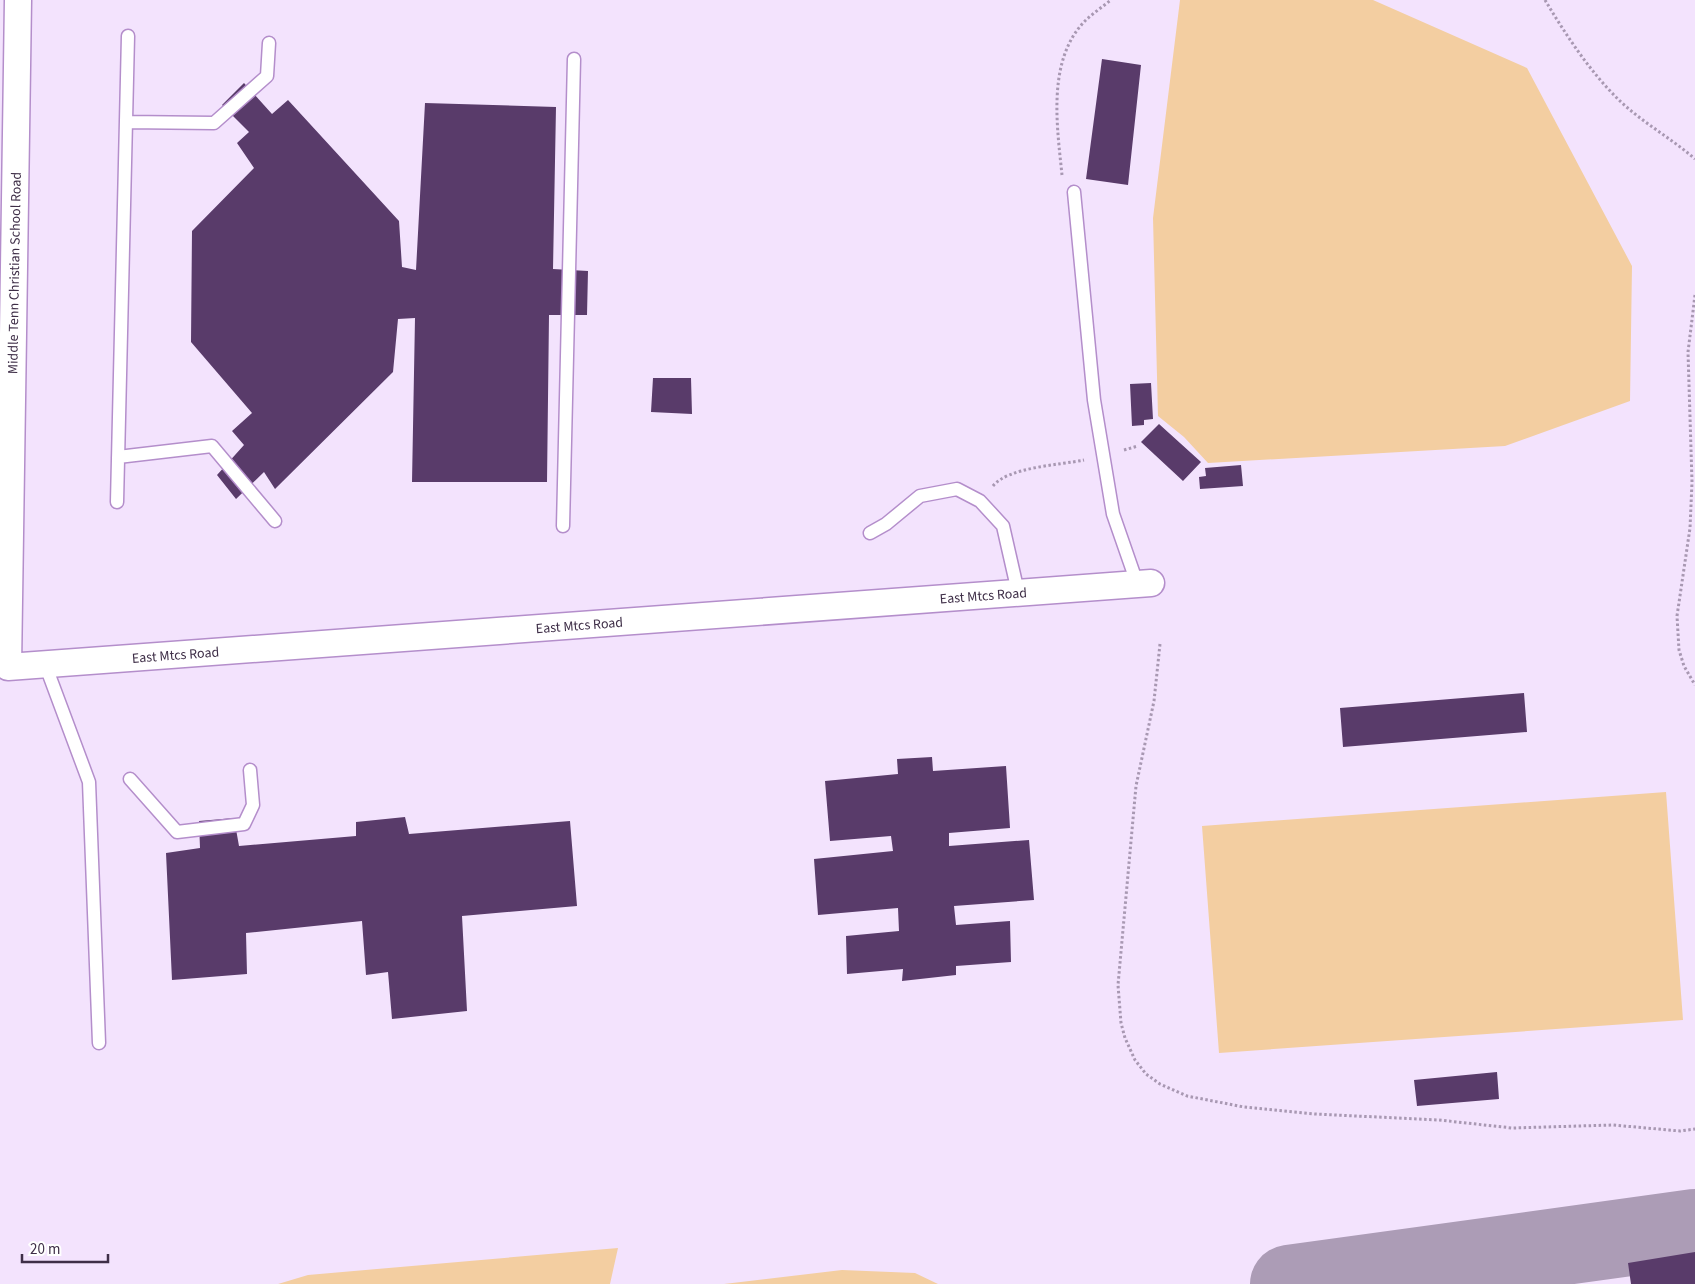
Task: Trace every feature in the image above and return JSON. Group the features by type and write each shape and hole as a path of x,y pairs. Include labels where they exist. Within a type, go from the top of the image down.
{"street":[{"name":"Middle Tenn Christian School Road","path":"8,667 5,579 8,201 18,0"},
{"name":"East Mtcs Road","path":"8,667 1144,583"}],"lane":[{"path":"117,502 128,36"},
{"path":"126,122 214,123 267,76 270,43"},
{"path":"563,526 574,58"},
{"path":"1074,192 1094,400 1113,514 1144,583"},
{"path":"118,457 212,446 275,521"},
{"path":"870,533 886,524 920,496 957,489 980,502 1003,526 1018,592"},
{"path":"45,664 89,782 100,1043"},
{"path":"130,779 177,832 244,824 253,805 250,770"}],"path":[{"path":"1074,192 1063,176 1057,117 1060,76 1064,55 1084,22 1111,0"},
{"path":"1545,0 1563,29 1606,86 1639,117 1695,159"},
{"path":"1695,295 1688,352 1692,482 1691,510 1677,616 1677,636 1684,666 1695,685"},
{"path":"980,502 998,480 1018,472 1138,446"},
{"path":"1160,644 1154,701 1136,786 1118,985 1121,1023 1125,1038 1135,1060 1146,1074 1160,1084 1187,1096 1244,1107 1314,1114 1439,1120 1512,1128 1613,1125 1680,1131 1695,1129"}],"shaded area":[{"path":"1180,0 1373,0 1527,68 1632,266 1630,401 1505,446 1208,463 1184,437 1158,416 1153,218"},
{"path":"1666,792 1683,1020 1219,1053 1202,826"},
{"path":"618,1248 610,1284 278,1284 308,1275"},
{"path":"842,1270 915,1273 938,1284 724,1284"}],"building":[{"path":"1102,59 1141,65 1128,185 1086,179"},
{"path":"244,83 272,114 288,100 399,221 402,267 416,270 425,103 556,107 553,269 588,271 587,315 549,315 547,482 412,482 415,318 398,319 393,372 275,489 264,472 236,499 217,475 244,445 232,431 252,413 191,342 192,231 254,168 237,143 249,132 222,105"},
{"path":"653,378 691,378 692,414 651,412"},
{"path":"1151,383 1153,419 1144,420 1144,425 1132,426 1130,384"},
{"path":"1159,424 1201,462 1183,481 1141,442"},
{"path":"1241,465 1243,486 1200,489 1199,477 1206,476 1205,468"},
{"path":"1524,693 1527,732 1343,747 1340,708"},
{"path":"932,757 933,771 1006,766 1010,828 949,833 949,846 1029,840 1034,900 954,906 956,925 1010,921 1011,962 956,966 956,975 902,981 903,969 847,974 846,936 899,931 898,908 818,915 814,859 893,851 891,836 830,841 825,781 898,774 897,759"},
{"path":"405,817 409,834 570,821 577,906 462,916 467,1011 392,1019 388,972 366,975 362,921 246,933 247,974 172,980 166,853 200,848 199,821 234,818 239,846 356,836 356,822"},
{"path":"1497,1072 1499,1099 1417,1106 1414,1080"},
{"path":"1695,1252 1695,1284 1631,1284 1628,1263"}],"taxiway":[{"path":"1289,1284 1695,1228"}]}
